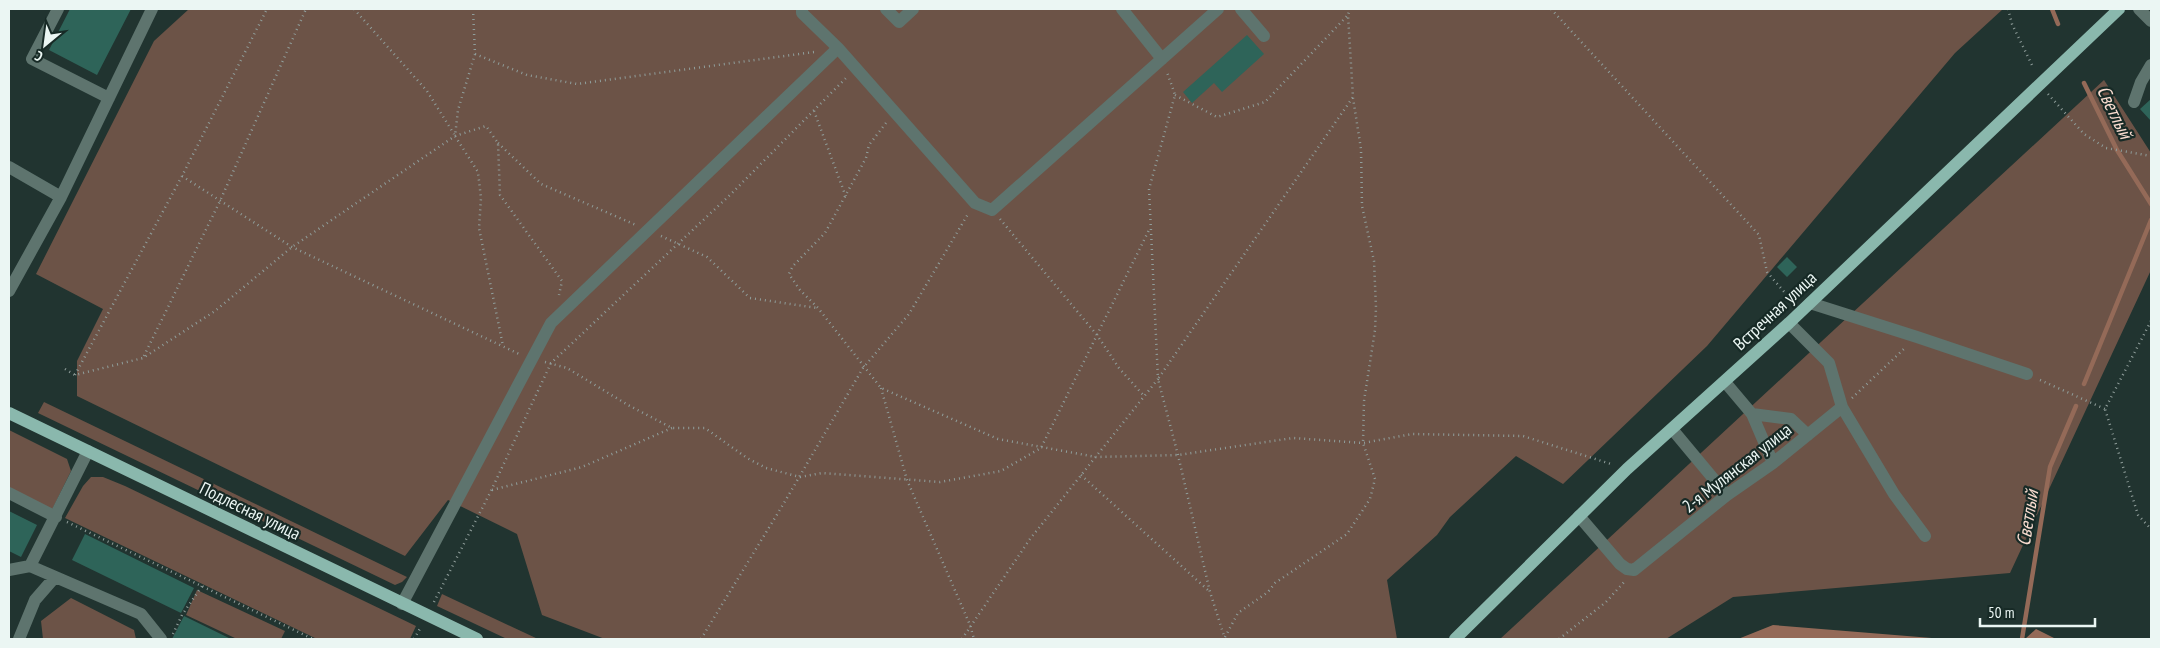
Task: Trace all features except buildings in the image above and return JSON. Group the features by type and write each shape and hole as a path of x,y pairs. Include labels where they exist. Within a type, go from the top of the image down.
{"main road":[{"name":"Встречная улица","path":"1455,639 1627,469 1789,324 2119,9"},
{"name":"Подлесная улица","path":"9,413 477,639"}],"street":[{"path":"58,9 32,59 109,98"},
{"path":"9,291 14,267 60,197 152,9"},
{"path":"802,9 802,13 838,48 976,203 992,210 1218,9"},
{"path":"886,9 899,22 913,9"},
{"path":"1122,9 1162,59"},
{"path":"1241,9 1264,36"},
{"path":"2139,9 2151,21"},
{"path":"402,604 551,323 838,48"},
{"path":"2134,102 2141,82 2151,64"},
{"path":"9,167 60,197"},
{"path":"1806,307 1917,337 2027,374"},
{"path":"1789,324 1829,363 1842,407 1894,494 1925,536"},
{"path":"1724,382 1752,414 1773,463"},
{"name":"2-я Мулянская улица","path":"1634,570 1727,495 1773,463 1842,407"},
{"path":"1752,414 1791,419 1808,435"},
{"path":"1672,429 1727,495"},
{"path":"30,566 88,451"},
{"path":"9,493 56,517"},
{"path":"1579,516 1620,564 1627,569 1634,570"},
{"path":"9,570 30,566 141,614 161,639"},
{"path":"19,639 35,600 55,577"}],"path":[{"path":"76,375 182,176 267,9"},
{"path":"143,358 220,201 306,9"},
{"path":"354,9 427,91 478,172 481,198 479,228 503,346"},
{"path":"455,136 458,110 475,54 473,9"},
{"path":"1225,638 1238,613 1268,592 1275,584 1346,534 1361,515 1370,499 1375,479 1363,443 1364,401 1371,365 1376,308 1374,261 1362,206 1361,149 1353,98 1348,15 1350,9"},
{"path":"1551,9 1760,235 1767,272 1806,307"},
{"path":"2008,9 2012,24 2032,65"},
{"path":"1175,96 1217,117 1266,102 1348,15"},
{"path":"475,54 527,75 577,84 838,48"},
{"path":"1162,59 1175,96 1149,189 1158,379 1210,592 1225,638"},
{"path":"414,639 491,490 551,363 731,194 856,68"},
{"path":"2040,85 2084,134 2106,148 2151,156"},
{"path":"962,639 1030,539 1158,379 1353,98"},
{"path":"814,111 846,197"},
{"path":"888,120 870,145 866,158 825,233 793,266 789,274 881,388 998,439 1096,457 1178,455 1293,438 1363,443 1412,434 1523,436 1627,469"},
{"path":"65,369 76,375 143,358 215,311 292,247 455,136 486,126 498,143 500,195 562,282 558,298"},
{"path":"182,176 292,247 531,360 567,368 628,405 672,428"},
{"path":"701,639 800,477 863,368 909,314 976,203"},
{"path":"992,210 1097,335 1119,368 1144,396"},
{"path":"491,490 582,467 672,428 705,428 747,458 766,468 800,477 822,473 940,482 1001,471 1040,448 1150,228"},
{"path":"2151,321 2104,409 2138,516 2151,529"},
{"path":"1842,407 1917,337"},
{"path":"2027,374 2104,409"},
{"path":"881,388 907,480 970,625 974,639"},
{"path":"1081,475 1210,592"},
{"path":"56,517 313,639"},
{"path":"1559,639 1606,602 1634,570"},
{"path":"170,639 182,615 202,586"}],"shaded area":[{"path":"189,9 2003,9 1955,53 1707,346 1563,484 1516,456 1450,517 1437,535 1387,580 1397,639 605,639 542,615 517,534 448,500 405,556 77,396 77,361 103,309 36,274 154,41"},
{"path":"2104,80 2151,153 2151,270 2010,573 1733,597 1666,639 1500,639"},
{"path":"44,402 407,577 395,585 38,413"},
{"path":"9,430 67,459 71,471 51,512 9,490"},
{"path":"91,477 103,477 125,486 416,626 410,639 317,639 65,518 83,486"},
{"path":"197,590 285,631 281,639 237,639 186,615"},
{"path":"442,594 538,639 507,639 437,606"},
{"path":"71,598 134,630 136,639 43,639 41,621"},
{"path":"1773,625 1944,639 1738,639"},
{"path":"2036,629 2056,639 2025,639"}],"waterway":[{"name":"Светлый","path":"2052,9 2058,24"},
{"name":"Светлый","path":"2084,83 2117,150 2151,204"},
{"name":"Светлый","path":"2084,384 2151,220"},
{"name":"Светлый","path":"2022,639 2050,467 2076,406"}]}
